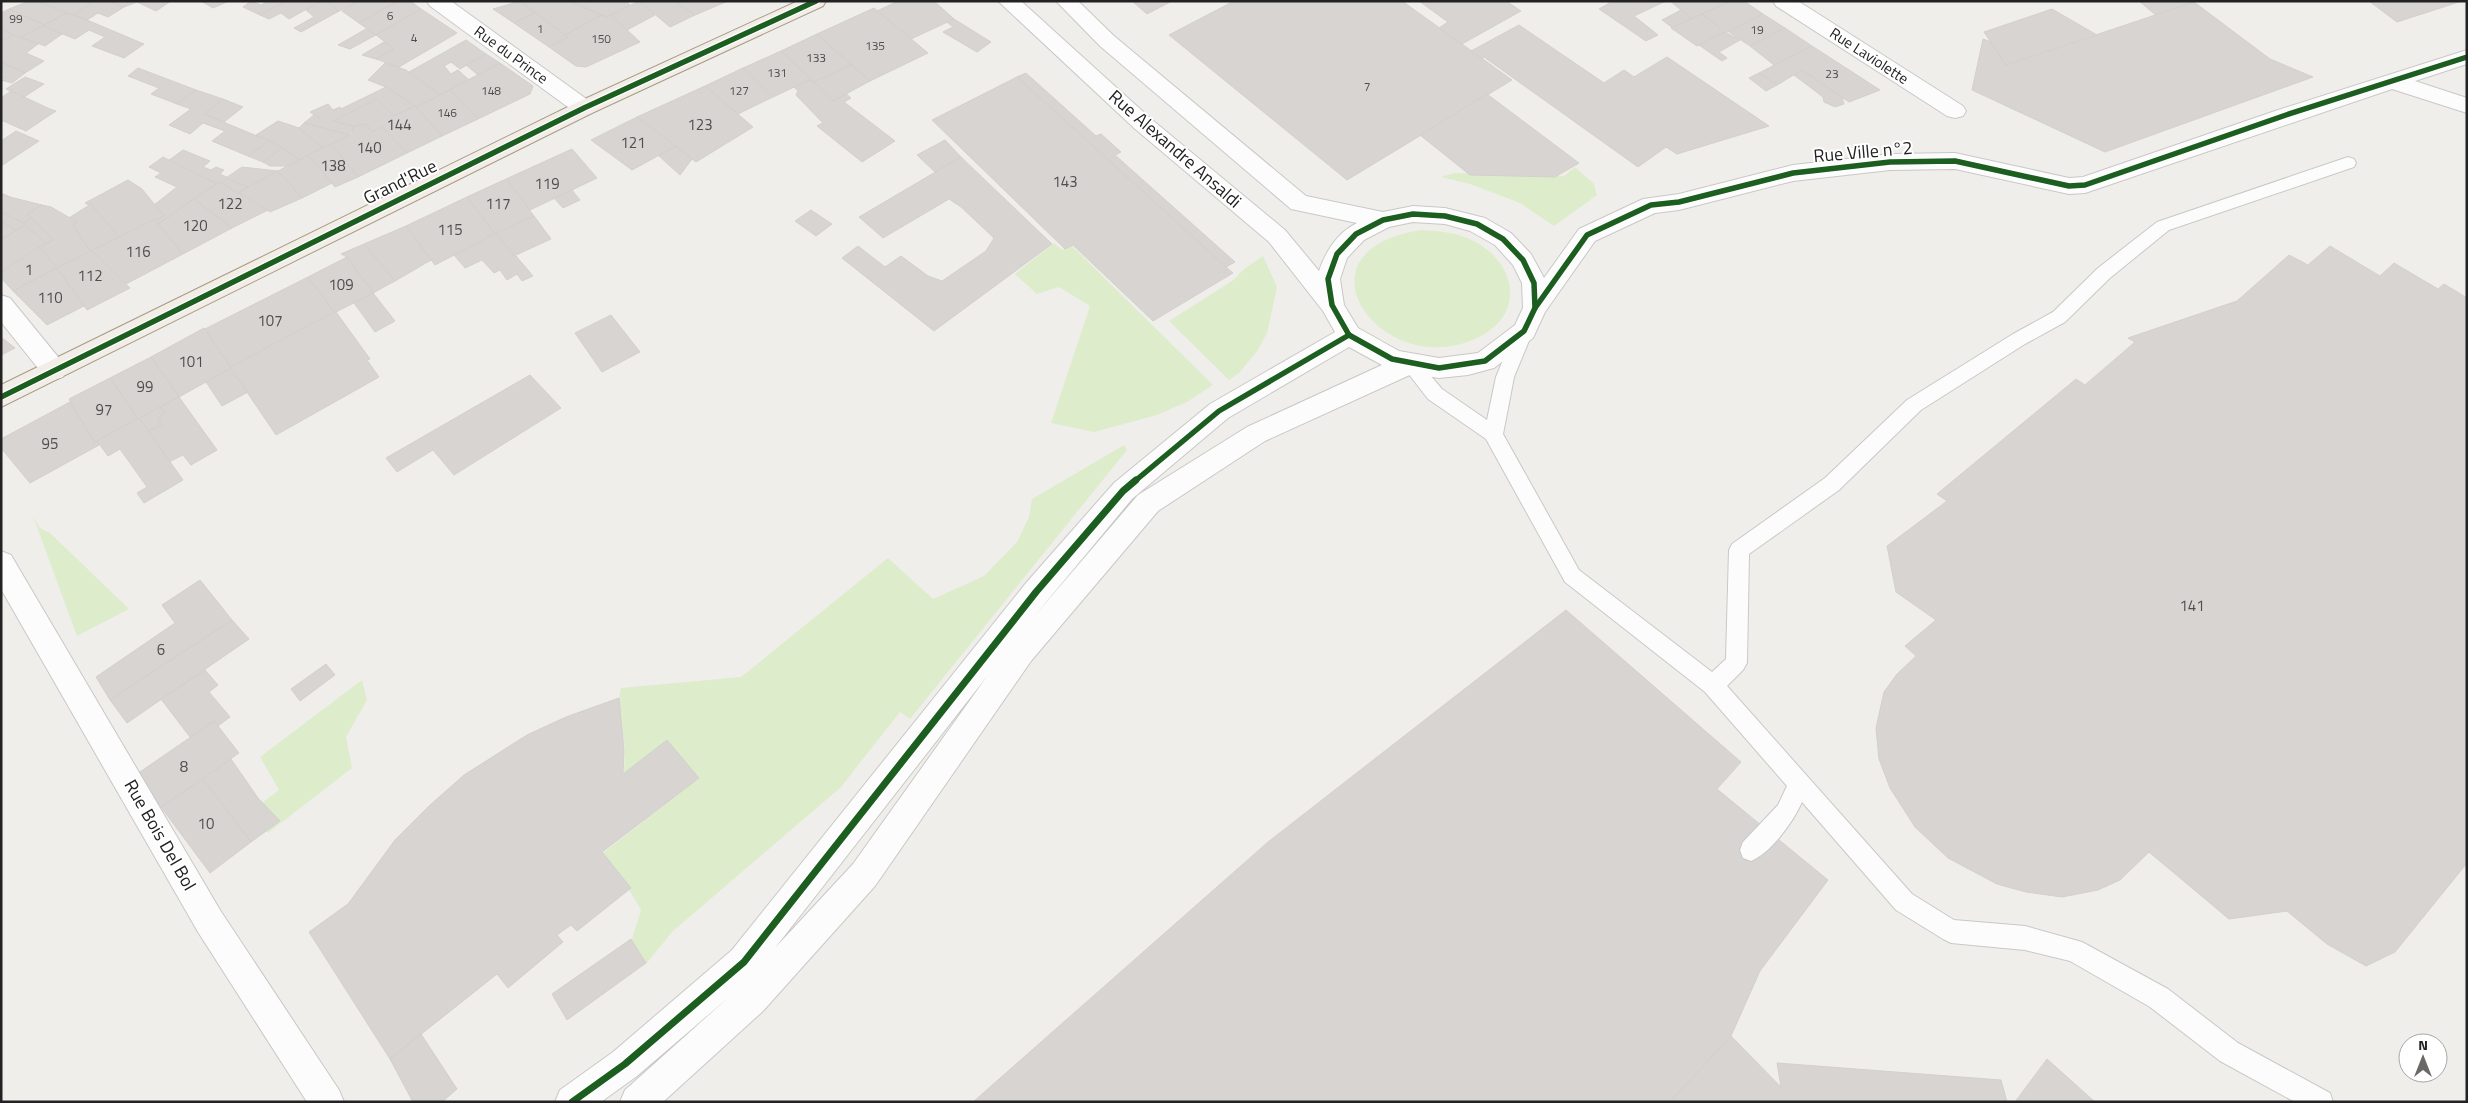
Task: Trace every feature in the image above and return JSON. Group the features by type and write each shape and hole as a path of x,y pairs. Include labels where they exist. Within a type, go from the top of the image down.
{"main road":[{"name":"Grand'Rue","path":"1,397 584,108 816,1"}],"street":[{"name":"Rue du Prince","path":"437,1 584,108"},
{"name":"Rue Alexandre Ansaldi","path":"1008,1 1142,123 1277,236 1332,305"},
{"name":"Rue Alexandre Ansaldi","path":"1066,1 1107,41 1299,203 1383,220"},
{"name":"Rue Laviolette","path":"1783,1 1955,111"},
{"name":"Rue Ville n°2","path":"1535,308 1534,283 1523,260 1503,239 1476,224 1445,216 1413,214 1383,220 1356,234 1337,254 1328,279 1332,305 1349,335 1392,359 1410,364 1439,368 1485,361 1524,332 1535,308 1587,235 1651,205 1679,202 1793,173 1890,162 1955,161 2069,186 2085,185 2286,115 2467,57"},
{"path":"2392,81 2467,106"},
{"path":"1,304 54,370"},
{"path":"572,1102 625,1064 744,962 1036,592 1123,491 1219,411 1349,335"},
{"path":"637,1102 751,999 864,875 1021,652 1148,503 1256,434 1410,364"},
{"name":"Rue Bois Del Bol","path":"1,563 209,921 327,1102"}],"lane":[{"path":"1713,685 1736,663 1739,550 1832,484 1914,405 2019,339 2059,317 2104,273 2163,226 2348,163"},
{"path":"1493,434 1505,377 1524,332"},
{"path":"1410,364 1435,394 1493,434 1572,576 1713,685 1904,902 1951,931 2025,938 2074,950 2159,998 2229,1052 2321,1102"},
{"path":"1750,850 1786,813 1800,782"}],"green space":[{"path":"1575,167 1594,184 1597,195 1554,226 1520,203 1470,184 1441,177 1455,173 1564,176"},
{"path":"1422,230 1451,233 1467,238 1483,246 1495,257 1504,270 1509,284 1510,299 1505,313 1495,326 1479,337 1443,347 1410,343 1383,330 1363,309 1355,285 1360,262 1381,242"},
{"path":"1054,243 1062,250 1071,245 1213,385 1187,402 1157,415 1094,432 1051,423 1090,306 1059,287 1037,294 1015,274"},
{"path":"1263,256 1277,287 1267,333 1258,350 1239,373 1229,380 1169,321 1232,281 1244,269"},
{"path":"1124,445 1127,450 910,719 900,712 841,787 673,931 646,964 632,939 641,910 625,883 603,853 699,778 667,740 624,774 625,750 619,698 621,688 741,677 888,558 933,599 984,576 1017,542 1029,517 1032,499"},
{"path":"33,516 40,528 50,533 129,609 77,636"},
{"path":"362,680 367,700 346,737 352,768 268,833 250,812 279,790 260,757"}],"building":[{"path":"29,1 38,1 67,13 44,25 9,9"},
{"path":"38,1 95,1 73,16"},
{"path":"95,1 109,1 124,7 108,17 98,13 87,20 74,15"},
{"path":"109,1 171,1 156,11 137,2 124,7"},
{"path":"201,1 229,1 213,8"},
{"path":"251,1 261,5 269,1 286,1 260,15 243,7"},
{"path":"286,1 321,1 289,19 281,13 269,19 260,15"},
{"path":"321,1 326,1 339,11 301,32 294,28 314,17 306,10"},
{"path":"326,1 359,1 339,11"},
{"path":"359,1 398,1 359,23 342,11"},
{"path":"398,1 410,1 421,9 376,35 359,23"},
{"path":"520,1 569,1 602,15 565,35"},
{"path":"520,1 535,13 514,23 493,9"},
{"path":"569,1 626,1 630,5 607,17"},
{"path":"639,1 676,1 695,15 670,27"},
{"path":"639,1 655,15 627,30 611,15"},
{"path":"681,1 728,1 695,15 678,4"},
{"path":"898,1 934,1 954,19 911,39 877,11"},
{"path":"1132,1 1172,1 1147,14"},
{"path":"1234,1 1402,1 1512,80 1347,180 1169,35"},
{"path":"1419,1 1506,1 1521,11 1462,44 1439,28 1448,22"},
{"path":"1613,1 1666,1 1634,16 1658,35 1646,41 1599,9"},
{"path":"1670,1 1730,1 1692,19"},
{"path":"1730,1 1744,1 1763,14 1727,32 1702,14"},
{"path":"2139,1 2193,1 2194,2 2157,16"},
{"path":"2369,1 2462,1 2397,22"},
{"path":"2194,2 2270,59 2313,77 2105,152 1972,90 1983,39 1991,42 2006,65"},
{"path":"874,8 928,53 870,81 817,34"},
{"path":"9,9 44,25 21,37 13,35 1,28 1,13"},
{"path":"421,9 457,33 399,67 376,59 394,49 376,35"},
{"path":"2052,9 2097,35 2006,65 1984,32"},
{"path":"1681,10 1692,19 1673,28 1662,20"},
{"path":"67,13 144,44 124,58 92,46 105,37 89,30 75,39 43,26"},
{"path":"535,13 568,37 549,47 514,23"},
{"path":"1702,14 1725,32 1697,46 1671,28"},
{"path":"1763,14 1785,28 1750,46 1729,32"},
{"path":"602,15 607,17 611,15 640,42 586,67 576,66 549,47 568,37 565,35"},
{"path":"954,19 991,42 977,52 943,32 953,27 947,22"},
{"path":"1519,25 1604,83 1624,70 1634,77 1667,57 1769,126 1677,154 1666,147 1638,167 1484,57 1482,59 1471,51"},
{"path":"43,26 62,34 45,46 21,37"},
{"path":"1,28 13,35 1,41"},
{"path":"1785,28 1812,46 1774,65 1750,46"},
{"path":"366,29 376,35 350,49 338,45"},
{"path":"1725,32 1740,40 1719,52 1727,58 1722,61 1699,45"},
{"path":"817,34 851,65 812,83 809,80 811,79 781,51"},
{"path":"13,35 38,44 26,53 44,61 25,73 1,62 1,41"},
{"path":"466,40 486,54 460,69 451,62 444,66 451,74 458,70 469,80 440,95 409,72"},
{"path":"384,42 394,49 376,59 362,55"},
{"path":"1812,46 1880,90 1849,102 1802,70 1777,85 1759,73"},
{"path":"781,51 811,79 773,97 743,68"},
{"path":"486,54 500,63 478,75 466,65"},
{"path":"1,62 25,73 12,83 1,80 4,74 1,72"},
{"path":"385,63 406,70 440,95 416,107 386,87 368,80"},
{"path":"500,63 533,86 530,94 478,119 449,90"},
{"path":"851,65 870,81 833,101 814,82"},
{"path":"138,68 196,90 177,104 151,94 159,88 128,76"},
{"path":"743,68 773,97 738,114 705,86"},
{"path":"1802,70 1842,97 1844,104 1835,107 1824,102 1823,97 1794,75"},
{"path":"1026,73 1096,136 1101,134 1121,152 1115,155 1235,262 1226,267 1017,77"},
{"path":"1759,73 1777,85 1766,91 1749,78"},
{"path":"25,77 44,84 24,97 6,89"},
{"path":"1017,77 1233,273 1153,321 1073,245 1065,249 932,120"},
{"path":"809,80 814,82 833,101 846,94 851,98 844,102 895,141 862,162 817,126 823,123 796,95 798,91 794,87"},
{"path":"705,86 753,127 696,162 637,117"},
{"path":"386,87 415,106 394,116 377,99 333,121 354,126 349,135 304,123 314,115 320,119 310,112 328,104 333,110 340,107 341,109"},
{"path":"196,90 223,99 204,114 269,141 248,156 212,141 225,131 203,123 190,134 169,125 191,109 177,104"},
{"path":"450,90 478,119 442,136 416,107"},
{"path":"11,91 56,111 26,131 1,120 1,98"},
{"path":"1487,94 1579,163 1555,177 1470,175 1420,135"},
{"path":"223,99 243,107 224,122 204,114"},
{"path":"377,99 394,116 415,106 442,136 407,153 382,127 372,132 366,124 354,126 333,121"},
{"path":"637,117 676,146 632,170 591,140"},
{"path":"278,121 299,128 323,148 299,160 277,144 256,135"},
{"path":"304,123 349,135 323,148 299,128"},
{"path":"366,124 372,132 382,127 407,153 358,177 331,144 351,135 354,126"},
{"path":"16,131 39,141 1,166 1,141"},
{"path":"945,140 961,157 935,172 917,155"},
{"path":"269,141 282,148 263,162 248,156"},
{"path":"331,144 358,177 335,187 308,155"},
{"path":"676,146 692,159 680,175 659,156"},
{"path":"282,148 299,160 289,166 270,166 263,162"},
{"path":"572,149 597,178 530,210 506,179"},
{"path":"183,150 210,161 203,167 211,170 216,167 224,170 220,174 248,187 238,193 220,182 217,184 168,161"},
{"path":"308,155 332,183 302,198 278,171"},
{"path":"163,157 217,184 158,224 155,220 164,216 154,205 177,187 155,177 161,173 149,167"},
{"path":"961,157 1052,244 934,331 842,258 858,246 885,267 901,256 928,276 942,281 986,251 994,238 961,207 949,199 883,238 859,217"},
{"path":"242,167 278,171 248,187 226,178"},
{"path":"278,171 302,198 270,212 238,193"},
{"path":"506,179 534,216 495,234 467,197"},
{"path":"128,180 142,189 164,216 119,237 91,204 90,206 85,203"},
{"path":"220,182 268,210 232,228 194,199"},
{"path":"572,190 580,200 563,208 554,198"},
{"path":"1,193 42,205 27,214 31,218 24,223 1,212"},
{"path":"467,197 495,234 435,265 406,226"},
{"path":"194,199 232,228 183,254 158,224"},
{"path":"91,204 119,237 90,251 73,225 77,222 69,218"},
{"path":"42,205 51,207 77,222 73,225 90,251 57,268 39,247 54,240 27,214"},
{"path":"811,210 832,224 816,236 795,221"},
{"path":"1,212 24,223 31,218 54,240 46,243 25,225 16,230 1,221"},
{"path":"534,216 551,239 514,256 496,233"},
{"path":"154,219 183,254 126,284 92,251"},
{"path":"1,221 16,230 1,240"},
{"path":"25,225 46,243 1,272 1,240"},
{"path":"406,226 431,260 395,281 364,244"},
{"path":"496,233 533,276 522,281 517,274 507,280 500,270 494,273 482,260 465,268 454,255"},
{"path":"364,244 395,281 373,293 347,257 341,254"},
{"path":"2330,246 2380,276 2394,263 2438,289 2444,284 2467,298 2467,863 2395,952 2366,966 2327,944 2287,911 2229,919 2149,852 2120,880 2098,890 2062,897 2026,892 1997,884 1948,858 1915,827 1890,788 1879,759 1876,728 1884,692 1897,674 1916,656 1905,646 1936,620 1896,592 1887,546 1947,501 1937,494 2076,379 2085,385 2135,342 2128,338 2237,301 2289,255 2308,265"},
{"path":"39,247 57,268 13,291 1,278 1,272"},
{"path":"92,251 130,288 87,310 57,268"},
{"path":"347,257 373,293 334,313 308,277"},
{"path":"57,268 84,306 47,325 13,291"},
{"path":"308,277 334,312 230,367 205,329"},
{"path":"373,293 395,321 375,332 354,303"},
{"path":"336,312 370,359 367,360 379,377 276,435 230,367"},
{"path":"611,315 640,352 602,372 575,333"},
{"path":"204,328 231,368 179,397 151,357"},
{"path":"1,337 15,348 1,355"},
{"path":"151,357 179,397 138,419 110,378"},
{"path":"230,369 248,392 222,406 206,382"},
{"path":"530,375 561,408 454,475 433,450 397,472 386,458"},
{"path":"110,378 138,419 94,442 69,399"},
{"path":"179,397 217,450 191,465 183,455 169,462 148,431 161,425 158,418 165,413 160,407"},
{"path":"70,402 94,442 97,441 99,445 30,483 1,448 1,439"},
{"path":"160,407 165,413 158,418 161,425 148,431 139,418"},
{"path":"139,418 183,480 144,503 137,493 147,487 120,449 108,456 97,441"},
{"path":"200,580 232,620 110,700 96,677 175,623 162,605"},
{"path":"1566,610 1741,762 1717,789 1828,880 1760,971 1731,1036 1670,1102 973,1102 1268,842"},
{"path":"232,620 249,639 127,723 110,700"},
{"path":"326,664 335,675 300,701 291,689"},
{"path":"205,670 218,685 209,692 230,717 218,726 214,721 190,737 161,699"},
{"path":"619,698 624,750 623,774 667,740 699,778 602,852 631,888 577,931 571,925 557,935 563,942 508,988 497,974 390,1059 309,932 348,904 395,840 464,775 527,735 566,717"},
{"path":"214,721 239,753 161,807 137,774"},
{"path":"231,759 258,798 280,821 251,842 203,779"},
{"path":"203,779 251,842 210,873 161,807"},
{"path":"631,939 646,963 567,1020 552,994"},
{"path":"421,1034 457,1089 442,1102 413,1102 390,1059"},
{"path":"1731,1036 1781,1087 1777,1063 2001,1080 2007,1102 1670,1102"},
{"path":"2047,1059 2095,1102 2015,1102"}],"cycle path":[{"path":"1,397 584,108 816,1"},
{"path":"1535,308 1534,283 1523,260 1503,239 1477,224 1445,216 1413,214 1383,220 1356,234 1337,254 1328,279 1332,305 1349,335 1392,359 1410,364 1439,368 1468,365 1485,361 1524,331 1535,308 1587,235 1651,205 1679,202 1793,173 1890,162 1955,161 2069,186 2085,185 2286,115 2467,57"},
{"path":"572,1102 625,1064 744,962 1036,592 1123,491 1219,411 1349,335"}]}
